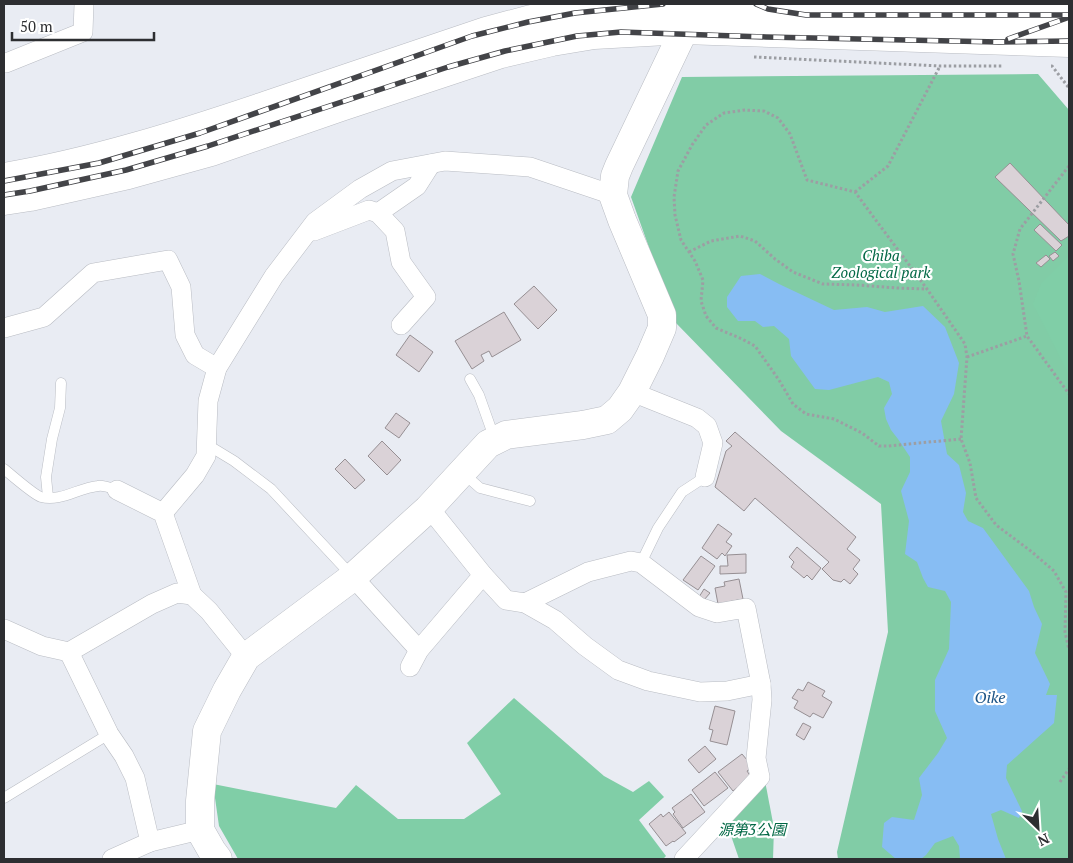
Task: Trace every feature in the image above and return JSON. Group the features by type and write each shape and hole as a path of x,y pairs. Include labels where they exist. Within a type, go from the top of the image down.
{"street":[{"path":"4,63 83,32 84,4"},
{"path":"4,177 24,174 122,150 211,124 486,31 570,8 661,6 689,14 1069,43"},
{"path":"218,859 200,830 200,801 207,731 246,657 353,577 428,509 488,444 506,435 607,420 620,409 632,392 662,328 662,315 612,195 615,176 619,166 689,14"},
{"path":"4,201 128,175 212,152 501,54 689,14 999,20 1069,19"},
{"path":"162,513 195,475 206,456 208,401 217,368 274,276 306,234 316,222 360,189 392,171 445,161 530,167 612,195"},
{"path":"378,213 417,186 431,164"},
{"path":"306,234 369,210 378,213 395,231 401,262 426,297 401,325"},
{"path":"4,328 44,318 92,273 168,260 181,286 185,335 195,355 217,368"},
{"path":"632,392 697,418 706,426 713,443 705,477"},
{"path":"116,490 162,513 192,595 209,611 246,657"},
{"path":"428,509 431,510 483,575 506,600 525,603 555,620 585,646 618,670 648,681 700,692 727,691 760,684"},
{"path":"525,603 588,572 631,562 641,563 698,607 717,614 746,608 762,700 756,758 760,777 684,859"},
{"path":"410,667 418,650 483,575"},
{"path":"353,577 418,650"},
{"path":"4,629 42,646 69,652 152,604 177,593 192,595"},
{"path":"69,652 109,734 124,756 135,778 150,842"},
{"path":"112,859 150,842 200,830"}],"lane":[{"path":"470,379 479,395 495,441"},
{"path":"48,497 46,477 52,439 60,408 61,383"},
{"path":"206,444 234,461 271,489 353,577"},
{"path":"4,469 40,497 62,497 99,486 116,490"},
{"path":"462,473 480,488 530,501"},
{"path":"641,563 658,528 682,492 705,477"},
{"path":"4,798 109,734"}],"path":[{"path":"752,57 940,66 1005,66"},
{"path":"855,192 888,166 940,66"},
{"path":"1043,66 1052,66 1069,88"},
{"path":"961,439 879,446 862,433 834,419 806,414 793,404 755,346 716,328 706,316 701,301 703,280 695,261 681,240 675,215 674,197 678,171 692,145 706,125 724,113 745,110 764,111 778,118 790,134 808,180 855,192 927,289 965,344 967,357 961,439 970,463 976,498 996,525 1054,571 1066,592 1065,632 1069,650"},
{"path":"1069,166 1020,229 1013,254 1019,281 1026,336 1069,394"},
{"path":"689,252 711,241 740,236 755,241 793,272 822,284 927,289"},
{"path":"967,357 1026,336"},
{"path":"1060,782 1069,769"}],"green space":[{"name":"Chiba Zoological park","path":"1038,74 1069,110 1069,859 838,859 837,852 888,632 881,504 781,431 676,323 631,197 682,77"},
{"path":"1069,256 1069,375 1033,304 1041,284"},
{"path":"514,698 604,776 633,792 649,781 664,797 639,820 666,856 663,859 238,859 219,826 213,784 336,808 356,785 398,819 464,819 501,794 467,743"},
{"name":"源第3公園","path":"765,781 774,828 773,859 739,859 726,821"}],"water":[{"name":"Oike","path":"760,274 834,310 867,307 885,312 923,306 945,327 959,363 954,394 941,421 947,454 959,465 966,493 963,512 968,521 983,528 1029,591 1042,624 1035,653 1050,684 1046,695 1057,695 1054,723 1007,765 1006,778 1022,811 1019,818 1001,810 991,814 1006,859 960,859 959,846 953,836 935,843 921,859 896,859 882,847 884,823 892,817 914,820 922,795 919,778 947,738 935,711 935,680 949,649 951,602 945,591 928,587 917,562 905,554 909,521 901,491 910,472 910,457 891,430 886,419 884,408 892,394 889,382 878,377 829,390 815,389 791,356 789,339 774,326 763,327 755,321 738,321 727,307 727,297 741,276"}],"building":[{"path":"1010,163 1069,223 1069,236 1061,241 995,177"},
{"path":"1040,224 1062,245 1056,251 1034,230"},
{"path":"1055,252 1059,256 1053,261 1049,256"},
{"path":"1046,255 1050,259 1041,267 1036,263"},
{"path":"534,286 557,310 538,329 514,304"},
{"path":"504,312 521,340 492,357 489,351 481,355 484,361 472,369 455,341"},
{"path":"410,335 433,352 419,372 396,355"},
{"path":"396,413 410,423 399,438 385,428"},
{"path":"735,432 856,537 847,549 860,560 853,569 858,574 850,584 844,579 841,582 833,580 822,569 829,562 755,498 744,511 715,487 726,451 732,446 726,441"},
{"path":"382,441 401,460 387,475 368,456"},
{"path":"345,459 365,480 355,489 335,469"},
{"path":"718,524 732,534 726,542 732,546 725,556 722,553 717,559 702,548"},
{"path":"797,547 821,568 812,580 807,575 804,578 791,567 794,562 789,557"},
{"path":"746,554 746,573 720,574 720,566 728,566 727,555"},
{"path":"701,556 715,566 698,590 683,580"},
{"path":"739,579 743,599 718,604 715,588 725,586 724,582"},
{"path":"704,589 710,593 704,600 699,597"},
{"path":"808,682 825,691 822,696 832,702 823,718 813,713 810,717 794,708 798,701 792,698 798,689 803,691"},
{"path":"715,706 735,711 727,745 710,741 713,730 709,729"},
{"path":"803,723 811,727 804,740 796,735"},
{"path":"705,746 716,759 699,773 688,760"},
{"path":"742,754 753,767 747,771 751,777 733,791 718,772"},
{"path":"715,772 728,788 704,806 692,790"},
{"path":"691,794 705,812 683,828 673,814 675,812 672,808"},
{"path":"669,812 686,833 666,846 649,824 661,814 663,817"}],"railway":[{"path":"4,181 99,163 200,133 472,36 575,13 663,4"},
{"path":"756,4 768,9 806,15 1069,15"},
{"path":"1008,39 1067,18"},
{"path":"4,195 126,170 208,146 448,67 505,51 577,36 621,32 999,42 1069,41"}]}
